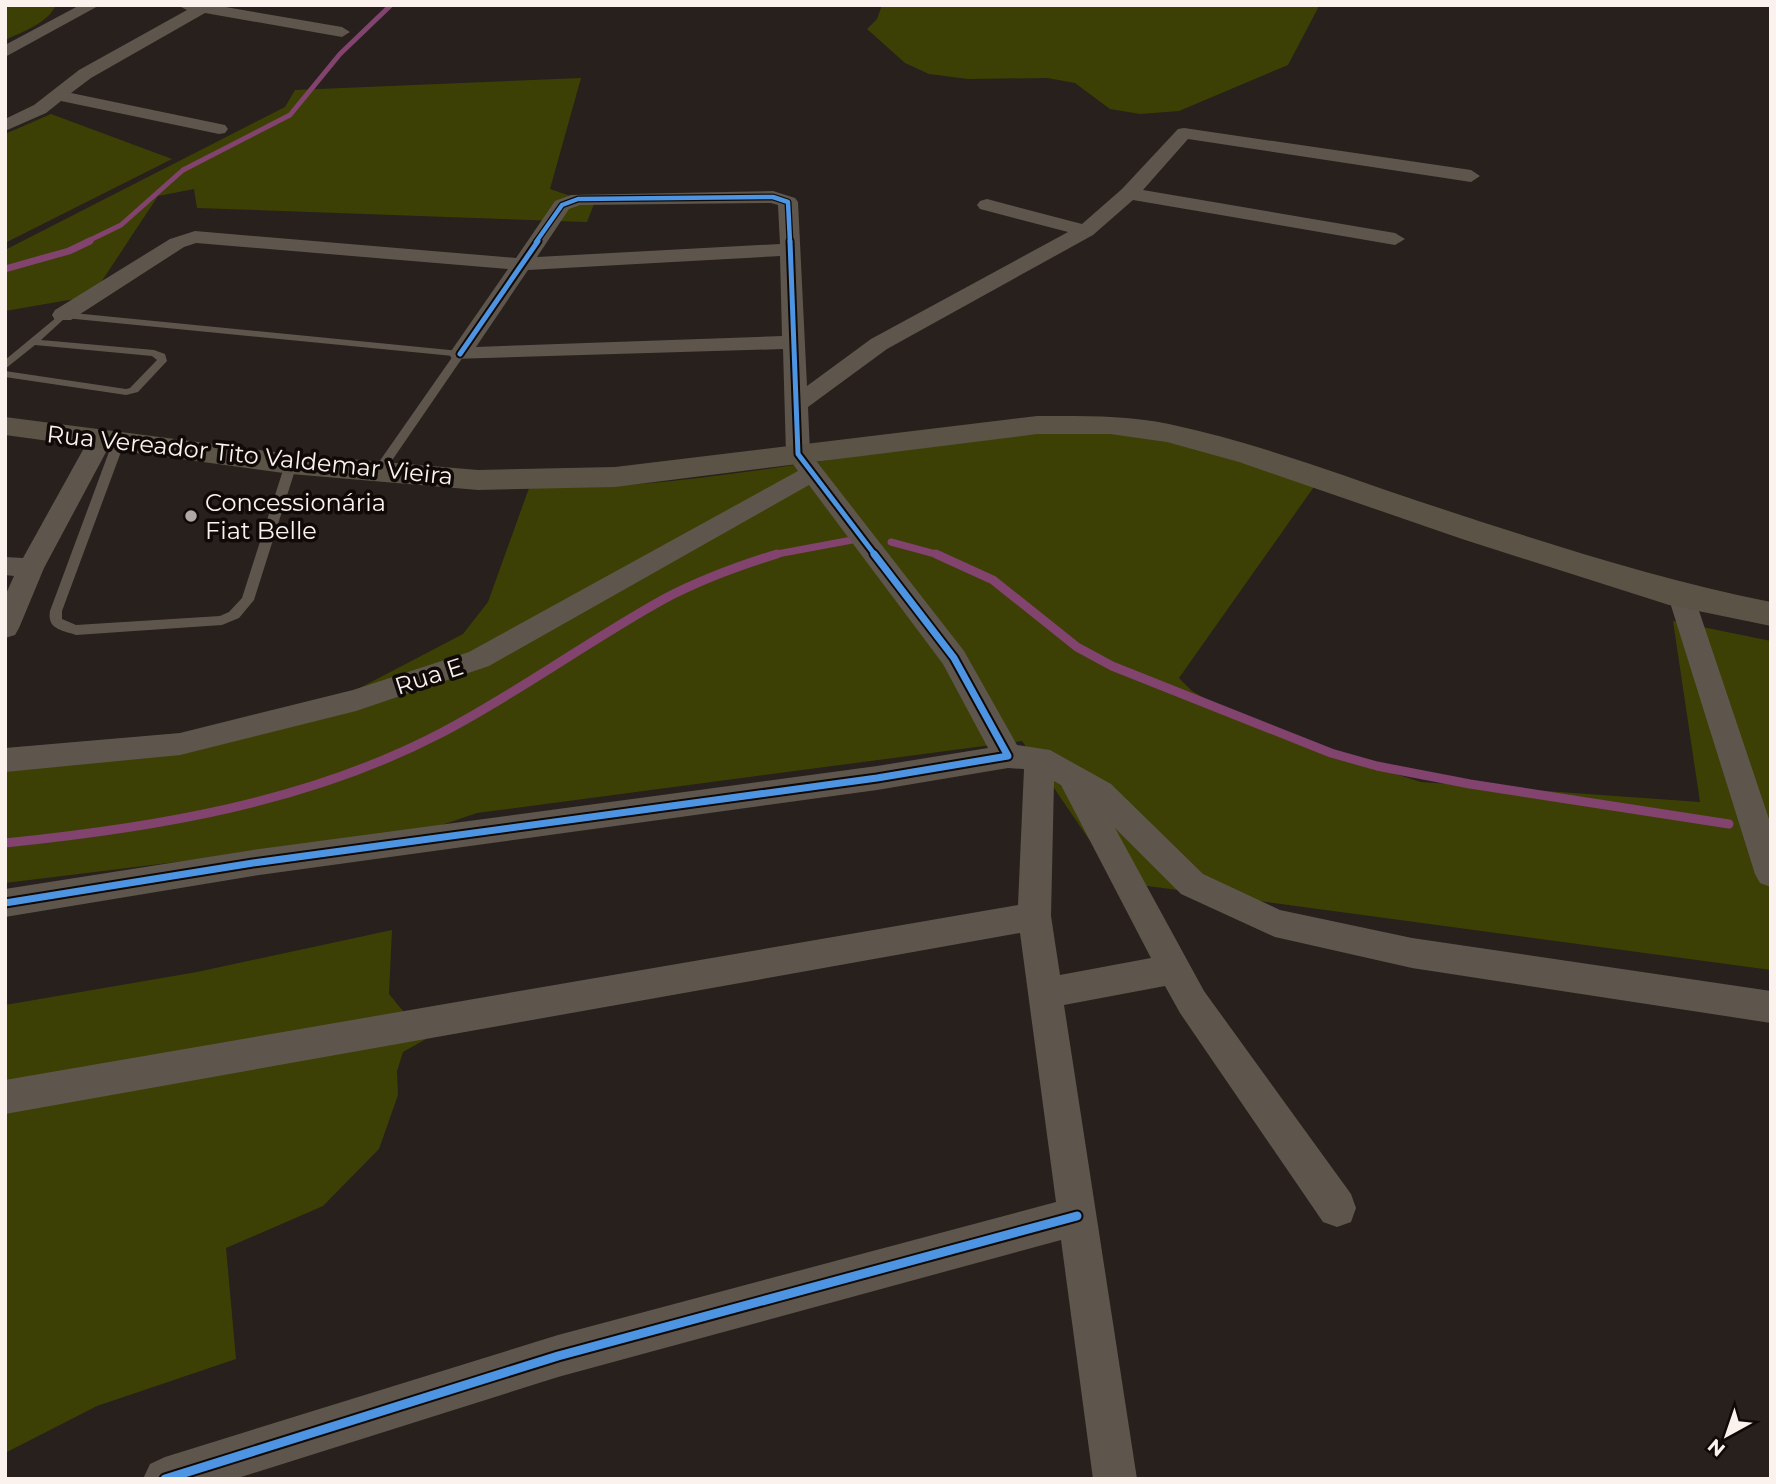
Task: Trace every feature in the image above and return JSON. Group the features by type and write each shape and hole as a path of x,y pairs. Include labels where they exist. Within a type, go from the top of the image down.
{"main road":[{"name":"Rua Vereador Tito Valdemar Vieira","path":"5,426 291,464 478,480 615,477 805,463 1037,425 1110,425 1168,433 1227,449 1681,596 1771,614"}],"street":[{"path":"5,52 73,11 92,5"},
{"path":"5,126 40,109 85,74 193,7 342,32"},
{"path":"55,95 219,129"},
{"path":"796,404 879,344 1086,231 1129,193 1184,133 1471,176"},
{"path":"1129,193 1395,240"},
{"path":"460,354 519,264 562,205 578,199 773,197 788,202 796,404 805,463 954,658 987,713 1023,757 1072,777 1100,793 1192,884 1275,923 1412,953 1771,1007"},
{"path":"987,205 1086,231"},
{"path":"63,315 177,243 195,237 519,264 791,249"},
{"path":"460,354 795,342"},
{"path":"5,628 18,567 110,440"},
{"name":"Rua E","path":"5,760 180,744 356,700 480,659 805,463"},
{"path":"1681,596 1771,874"},
{"path":"5,903 253,863 1023,757"},
{"path":"1023,757 1034,916 1115,1479"},
{"path":"1072,777 1192,1002 1337,1208"},
{"path":"5,1097 1034,916"},
{"path":"1045,993 1174,969"},
{"path":"165,1479 558,1356 1077,1216"}],"lane":[{"path":"5,366 63,315 460,354 378,472"},
{"path":"5,374 126,392 134,390 162,360 161,355 154,353 33,342"},
{"path":"110,440 56,611 55,620 76,631 209,621 234,615 248,600 291,464"}],"shaded area":[{"path":"5,5 56,5 41,22 5,40"},
{"path":"882,5 1317,5 1318,8 1288,65 1179,111 1140,114 1110,109 1075,83 1047,78 968,79 929,74 905,63 867,29 877,19"},
{"path":"581,78 550,189 594,204 587,222 197,208 194,189 158,196 92,296 5,311 5,250 285,107 295,90"},
{"path":"51,114 172,159 5,243 5,134"},
{"path":"1064,426 1134,431 1316,484 1179,678 1192,691 1248,723 1313,748 1421,782 1700,802 1673,621 1771,641 1771,970 1118,882 1022,741 477,813 421,832 5,883 5,761 228,742 354,691 463,634 488,602 529,488 627,485 694,478"},
{"path":"392,930 389,994 426,1039 403,1052 397,1071 398,1095 379,1149 323,1206 226,1248 236,1359 97,1406 5,1453 5,1005 197,972"}],"waterway":[{"path":"86,242 121,225 183,170 290,115 340,54 391,5"},
{"path":"5,269 69,251 90,241"},
{"path":"776,554 852,540"},
{"path":"891,542 937,554"},
{"path":"5,843 173,820 283,795 337,778 441,733 664,599 719,574 776,554"},
{"path":"772,555 776,554"},
{"path":"937,554 993,580 1077,647 1112,666 1331,753 1377,766 1470,784 1729,824"}],"cycle path":[{"path":"5,903 253,863 877,778 1008,756 954,658 798,454 788,202 773,197 578,199 562,205 460,354"},
{"path":"165,1479 558,1356 1077,1216"}],"place":[{"name":"Concessionária Fiat Belle","path":"191,516"}]}
